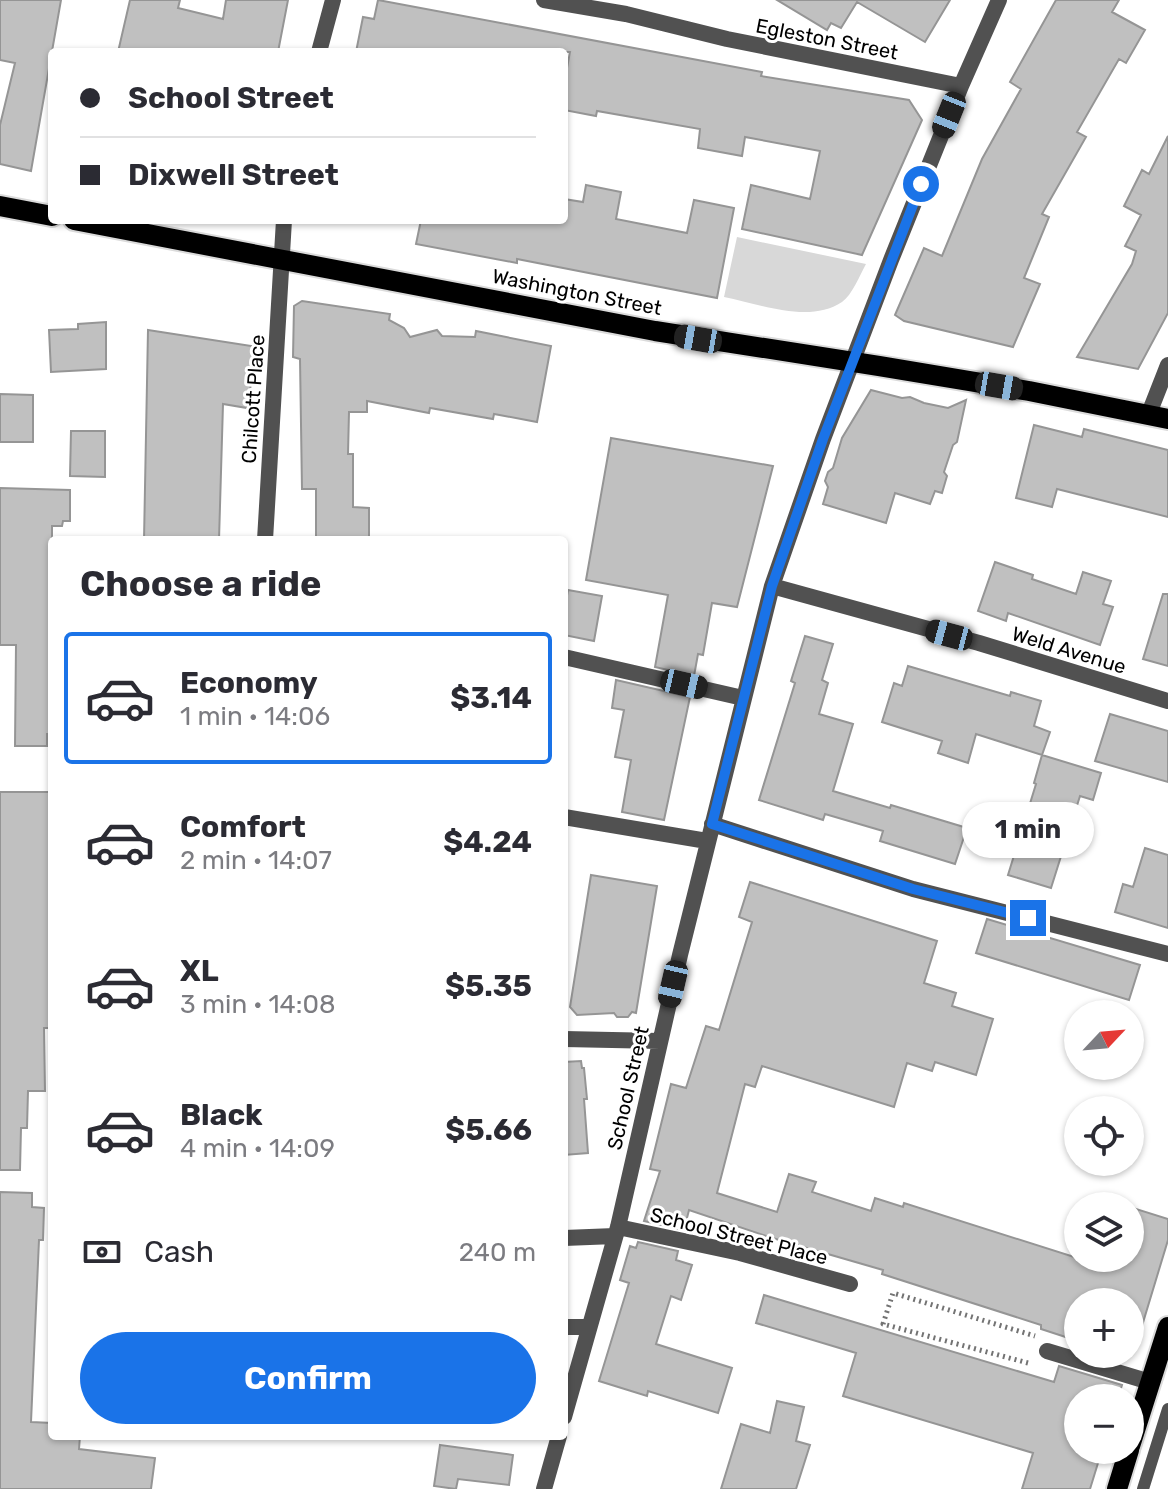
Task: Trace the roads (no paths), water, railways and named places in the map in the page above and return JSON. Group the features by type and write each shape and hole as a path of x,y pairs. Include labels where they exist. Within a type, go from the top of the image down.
{"main road":[{"path":"0,206 48,215"},
{"name":"Washington Street","path":"95,224 720,343 1029,391 1158,418"},
{"path":"1144,1401 1168,1327"},
{"path":"1117,1489 1124,1464"}],"street":[{"path":"320,48 333,0"},
{"name":"Egleston Street","path":"544,0 630,7 727,39 961,86"},
{"name":"School Street","path":"568,1403 616,1232 707,841 772,586 823,439 855,362 891,260 999,0"},
{"name":"Chilcott Place","path":"265,536 284,224"},
{"path":"1158,418 1168,365"},
{"name":"Weld Avenue","path":"772,586 979,643 1168,701"},
{"path":"568,658 743,698"},
{"path":"568,818 707,841"},
{"path":"712,824 913,889 1168,954"},
{"path":"568,1039 660,1041"},
{"name":"School Street Place","path":"568,1238 616,1232 740,1253 850,1284"},
{"path":"568,1327 589,1327"},
{"path":"1047,1351 1150,1382"},
{"path":"544,1489 558,1440"}],"lane":[{"path":"1143,1489 1168,1409"}]}
